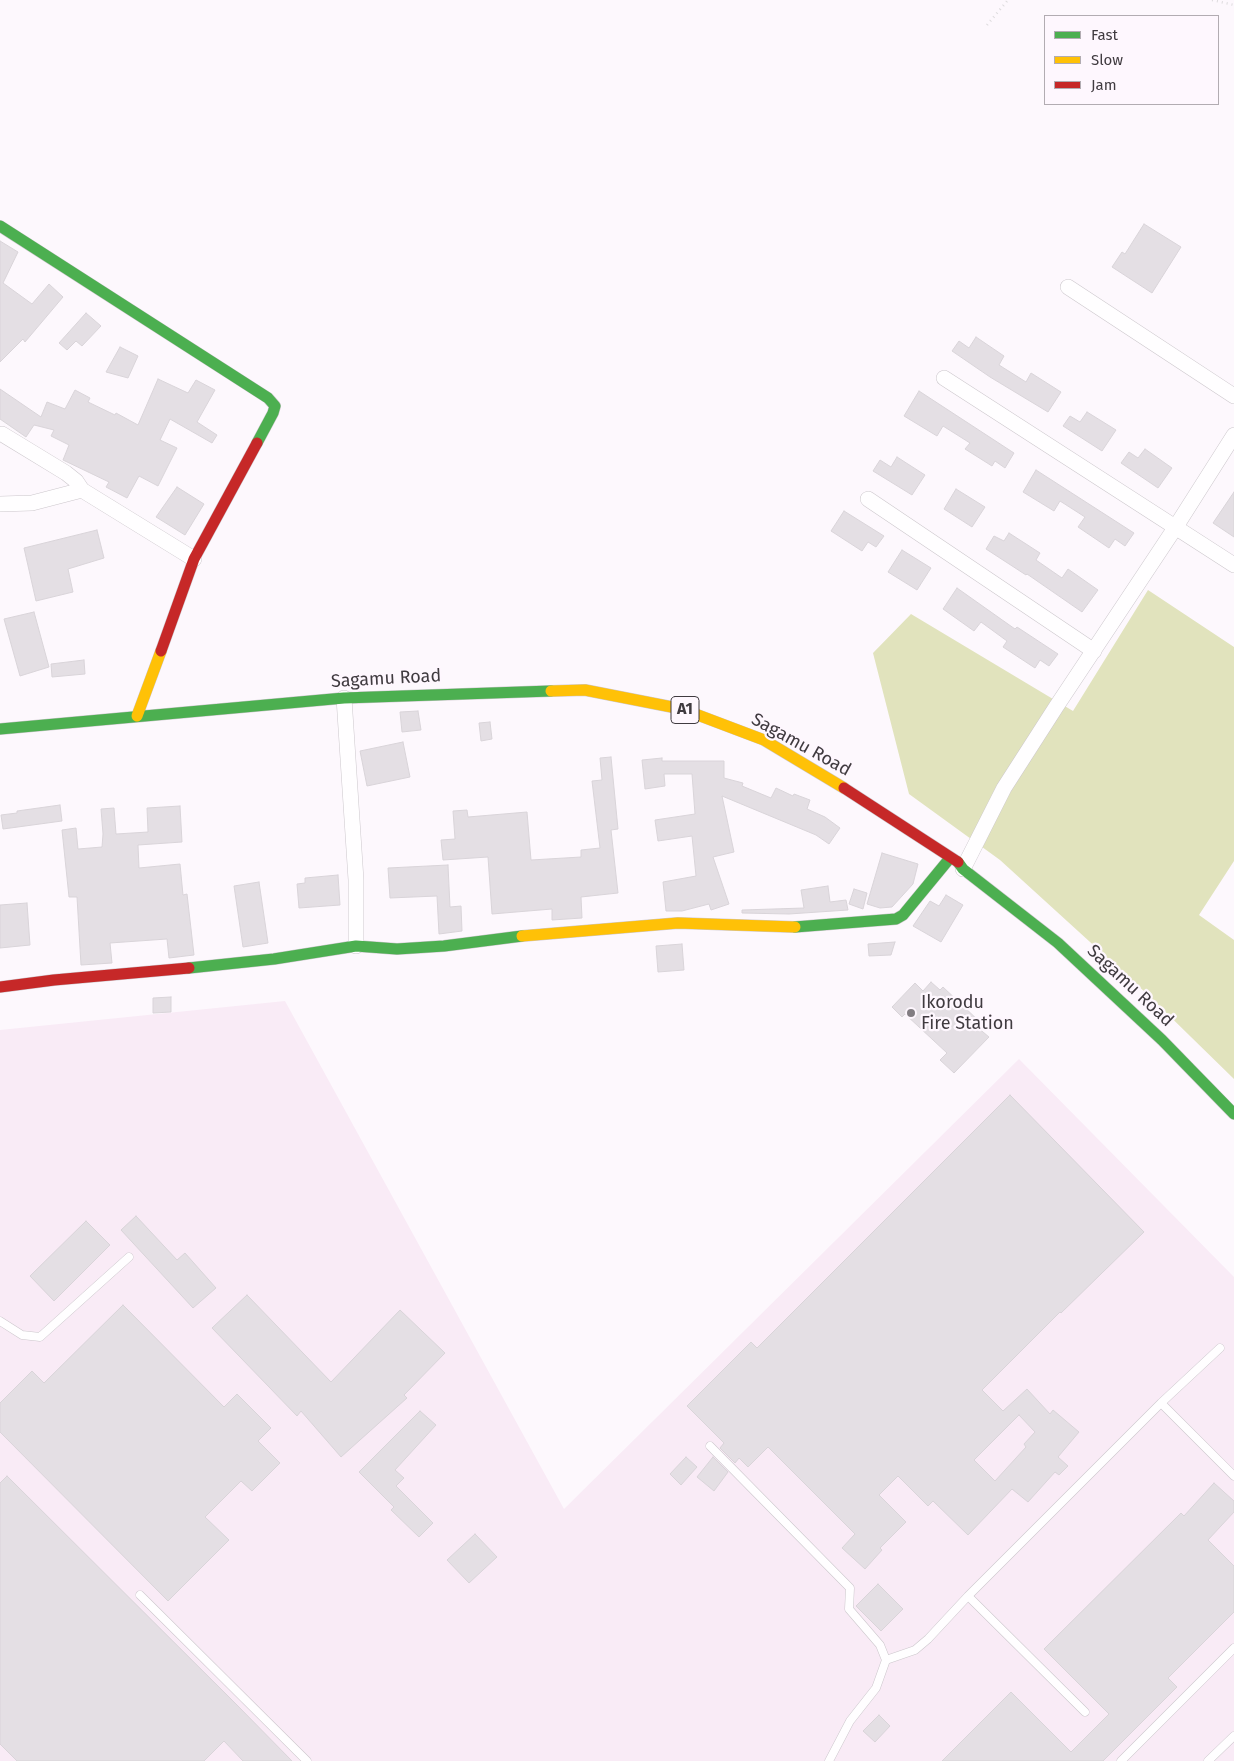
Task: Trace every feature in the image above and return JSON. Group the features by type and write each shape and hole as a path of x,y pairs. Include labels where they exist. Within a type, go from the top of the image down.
{"main road":[{"path":"0,226 259,392 275,406 273,413 194,559 137,716"},
{"name":"Sagamu Road","path":"0,729 344,698 585,690 682,709 764,740 857,796 959,863 963,869 1058,943 1162,1040 1234,1114"},
{"path":"0,987 274,959 356,946 397,949 444,946 545,933 678,923 789,927 896,918 903,915 950,858"}],"street":[{"path":"1068,287 1234,396"},
{"path":"944,378 1234,565"},
{"path":"2,434 66,473 76,481 82,490 194,559"},
{"path":"963,869 1004,788 1176,528 1234,435"},
{"path":"0,504 32,503 82,490"},
{"path":"868,499 1094,650"},
{"path":"344,698 356,880 356,946"}],"lane":[{"path":"0,1321 22,1335 40,1337 129,1257"},
{"path":"886,1660 915,1650 928,1640 968,1596 1161,1402 1220,1348"},
{"path":"1161,1402 1234,1476"},
{"path":"710,1446 850,1588 849,1609 880,1645 886,1660 876,1688 850,1721 830,1761"},
{"path":"140,1595 308,1761"},
{"path":"968,1596 1085,1712"},
{"path":"1121,1761 1234,1648"},
{"path":"1208,1761 1234,1736"}],"path":[{"path":"987,24 1008,0"},
{"path":"1212,0 1234,4"}],"shaded area":[{"path":"285,1001 564,1509 1019,1059 1234,1277 1234,1761 0,1761 0,1030"}],"green space":[{"path":"1148,590 1234,647 1234,861 1199,915 1234,940 1234,1079 1146,993 1000,860 909,794 873,653 911,614 1073,711"}],"building":[{"path":"1144,224 1181,247 1152,293 1112,267 1122,252 1125,254"},
{"path":"0,241 18,252 3,283 32,304 49,284 63,297 25,342 23,339 0,362"},
{"path":"86,313 101,326 82,346 76,341 67,350 59,343"},
{"path":"976,337 1004,356 999,365 1026,382 1031,373 1061,392 1048,412 990,377 952,351 959,341 969,348"},
{"path":"120,347 138,356 128,378 106,372"},
{"path":"158,379 188,393 196,380 215,390 197,422 217,435 212,443 170,419 160,440 177,448 158,486 139,476 127,498 106,487 109,482 63,460 69,445 51,436 54,430 34,425 26,437 0,419 0,389 41,417 47,402 65,409 75,390 90,398 88,402 115,415 116,413 138,425"},
{"path":"919,391 1014,453 1005,468 995,461 992,466 965,449 970,443 943,426 937,436 904,416"},
{"path":"1087,412 1116,430 1102,451 1063,426 1070,416 1080,422"},
{"path":"1145,449 1172,468 1158,488 1121,463 1129,452 1138,458"},
{"path":"897,457 925,475 912,495 873,471 880,460 891,467"},
{"path":"1036,470 1134,533 1125,546 1115,539 1109,548 1078,527 1085,517 1060,501 1054,511 1023,492"},
{"path":"177,487 204,504 185,535 156,517"},
{"path":"956,489 985,507 972,527 944,509"},
{"path":"1234,492 1234,537 1213,523"},
{"path":"844,511 884,536 876,547 868,542 862,551 831,531"},
{"path":"97,530 104,558 68,569 73,592 36,601 24,548"},
{"path":"1009,533 1040,553 1036,560 1062,578 1068,569 1098,590 1082,612 1027,574 986,549 994,536 1004,541"},
{"path":"902,550 931,568 917,590 888,572"},
{"path":"957,588 1015,629 1017,627 1058,654 1049,666 1040,660 1035,668 1003,647 1007,641 981,622 974,631 943,609"},
{"path":"34,612 49,667 20,676 4,619"},
{"path":"84,660 85,674 52,677 51,664"},
{"path":"418,711 421,730 402,732 400,712"},
{"path":"490,722 492,739 481,741 479,723"},
{"path":"403,742 410,777 367,786 360,751"},
{"path":"611,757 618,829 611,830 618,893 581,897 582,918 552,920 552,909 492,914 488,857 443,860 441,840 455,839 453,811 467,810 468,817 527,812 531,860 581,857 581,850 600,848 592,781 602,780 600,758"},
{"path":"662,758 662,761 724,761 724,778 743,783 742,786 771,798 776,788 793,796 794,794 810,800 807,809 825,817 840,828 829,844 816,835 722,796 734,852 713,857 729,904 711,910 709,904 682,911 666,911 663,882 696,876 692,836 658,841 655,820 695,814 692,774 664,774 665,786 645,789 642,760"},
{"path":"60,805 62,821 3,829 1,815"},
{"path":"180,806 182,842 138,845 139,868 180,864 183,895 187,894 194,955 169,958 167,939 110,943 112,963 81,965 77,897 69,897 62,830 76,828 78,849 102,847 101,809 114,808 116,834 148,832 147,808"},
{"path":"882,853 918,864 913,884 892,907 880,908 867,904"},
{"path":"448,865 450,907 461,906 462,931 439,934 437,896 390,898 388,868"},
{"path":"338,875 340,905 299,908 297,884 305,883 305,878"},
{"path":"259,882 268,943 243,947 234,886"},
{"path":"828,886 830,902 846,900 848,910 789,914 742,913 742,910 804,908 801,890"},
{"path":"854,889 867,893 863,909 849,904"},
{"path":"946,895 963,905 941,942 913,926 930,901 939,906"},
{"path":"27,903 30,945 0,948 0,905"},
{"path":"895,942 891,955 869,956 868,944"},
{"path":"682,944 684,970 658,972 656,946"},
{"path":"931,982 940,990 943,987 961,1004 981,1023 977,1027 989,1037 954,1073 940,1060 947,1053 905,1014 902,1017 892,1007 915,983 923,991"},
{"path":"171,997 171,1012 153,1013 153,998"},
{"path":"1010,1095 1144,1232 982,1390 1003,1411 1027,1389 1050,1414 1053,1410 1079,1432 1058,1457 1068,1466 1059,1475 1055,1472 1028,1502 1012,1489 968,1535 933,1501 928,1506 898,1476 879,1495 906,1522 880,1548 882,1550 865,1569 842,1548 855,1534 768,1447 748,1467 739,1458 735,1463 720,1448 724,1443 687,1406 751,1342 757,1348","holes":["1019,1415 1035,1432 1024,1444 1026,1447 995,1481 974,1460"]},
{"path":"136,1216 177,1260 185,1253 216,1288 193,1308 121,1230"},
{"path":"86,1221 110,1245 54,1301 30,1276"},
{"path":"247,1295 331,1382 400,1310 445,1353 404,1395 407,1398 341,1457 301,1411 297,1416 212,1328"},
{"path":"123,1305 224,1407 237,1394 271,1428 258,1441 280,1463 252,1491 241,1481 205,1517 229,1540 168,1601 0,1432 0,1403 32,1371 44,1383"},
{"path":"420,1411 436,1425 395,1470 404,1478 396,1486 433,1523 419,1537 391,1510 394,1507 359,1472"},
{"path":"686,1457 697,1467 681,1485 670,1474"},
{"path":"713,1457 728,1472 714,1491 697,1477"},
{"path":"7,1476 292,1761 243,1761 224,1741 204,1761 17,1761 0,1744 0,1483"},
{"path":"1214,1483 1234,1501 1234,1512 1208,1540 1234,1566 1234,1612 1168,1678 1177,1687 1103,1761 942,1761 1011,1692 1071,1752 1109,1714 1044,1649 1181,1513 1184,1516"},
{"path":"475,1534 497,1557 469,1583 447,1560"},
{"path":"878,1584 903,1609 881,1631 856,1606"},
{"path":"879,1715 890,1726 875,1742 863,1731"}],"traffic: fast":[{"path":"0,226 268,398 275,406 257,443"},
{"path":"0,729 344,698 551,691"},
{"path":"795,927 896,919 903,915 950,858"},
{"path":"958,862 963,869 1058,943 1162,1040 1234,1114"},
{"path":"189,968 274,959 356,946 397,949 444,946 522,936"}],"traffic: slow":[{"path":"137,716 161,651"},
{"path":"551,691 585,690 682,709 764,740 844,788"},
{"path":"522,936 678,923 795,927"}],"traffic: jam":[{"path":"161,651 194,559 257,443"},
{"path":"844,788 958,862"},
{"path":"0,987 54,980 189,968"}],"place":[{"name":"Ikorodu Fire Station","path":"911,1013"}]}
